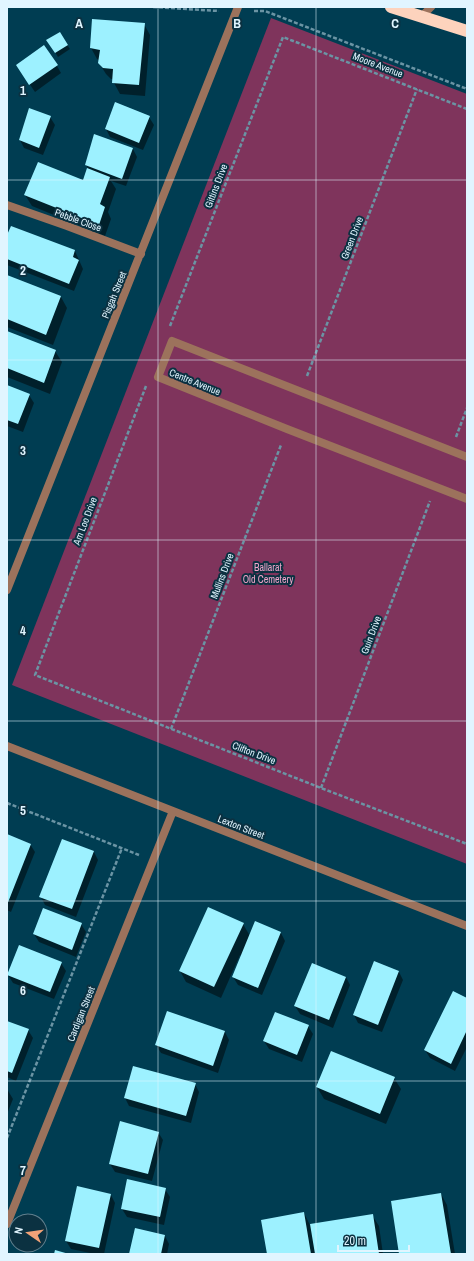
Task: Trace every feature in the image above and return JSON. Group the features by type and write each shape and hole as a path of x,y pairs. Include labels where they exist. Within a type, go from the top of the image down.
{"highway":[{"path":"391,7 422,12 467,31"}],"street":[{"path":"422,12 431,7"},
{"name":"Pisgah Street","path":"7,590 237,9"},
{"name":"Pebble Close","path":"7,205 141,254"},
{"path":"172,341 467,457"},
{"name":"Centre Avenue","path":"172,341 158,377 467,499"},
{"name":"Lexton Street","path":"7,746 467,926"},
{"name":"Cardigan Street","path":"7,1224 173,811"}],"path":[{"path":"153,7 204,11 237,9 265,11 467,89"},
{"name":"Moore Avenue","path":"283,37 467,109"},
{"name":"Gittins Drive","path":"172,341 170,326 283,37"},
{"name":"Green Drive","path":"301,392 417,89"},
{"name":"Am Loo Drive","path":"35,675 146,387 158,377"},
{"path":"451,450 467,408"},
{"name":"Mullins Drive","path":"171,729 287,429"},
{"name":"Guin Drive","path":"321,788 436,486"},
{"name":"Clifton Drive","path":"35,675 467,844"},
{"path":"7,803 153,860"},
{"path":"7,1138 122,848"}],"green space":[{"name":"Ballarat Old Cemetery","path":"271,18 467,94 467,864 12,685"}],"building":[{"path":"92,19 145,23 139,85 112,83 113,69 103,68 98,63 100,50 90,48"},
{"path":"60,32 68,45 55,53 46,40"},
{"path":"44,45 58,65 29,85 16,65"},
{"path":"115,102 150,116 139,143 105,129"},
{"path":"29,108 51,116 39,148 19,140"},
{"path":"94,134 133,148 122,179 85,165"},
{"path":"38,162 83,180 87,168 110,177 100,204 105,207 99,225 24,195"},
{"path":"11,226 75,250 73,257 79,260 69,284 7,259 7,235"},
{"path":"7,275 61,296 46,335 7,319"},
{"path":"7,331 56,350 44,383 7,368"},
{"path":"7,385 30,394 18,424 7,420"},
{"path":"7,834 31,844 7,905"},
{"path":"62,839 94,851 72,909 39,897"},
{"path":"208,907 244,923 214,987 179,971"},
{"path":"43,908 82,923 72,950 33,934"},
{"path":"255,921 281,932 258,988 232,977"},
{"path":"19,945 62,962 50,992 7,975"},
{"path":"374,961 399,971 378,1025 353,1015"},
{"path":"312,963 346,977 329,1020 294,1006"},
{"path":"453,991 467,998 467,1030 451,1064 424,1050"},
{"path":"167,1011 225,1031 213,1066 155,1045"},
{"path":"275,1012 309,1025 297,1055 263,1041"},
{"path":"7,1021 29,1029 12,1073 7,1071"},
{"path":"331,1051 395,1077 380,1114 316,1087"},
{"path":"133,1066 196,1083 186,1116 124,1098"},
{"path":"120,1121 159,1132 148,1174 109,1164"},
{"path":"127,1179 166,1188 160,1217 121,1209"},
{"path":"77,1186 111,1194 99,1248 65,1241"},
{"path":"441,1193 451,1254 399,1254 391,1201"},
{"path":"304,1212 311,1254 267,1254 261,1220"},
{"path":"373,1214 379,1254 315,1254 310,1224"},
{"path":"135,1228 165,1235 161,1254 129,1254"},
{"path":"55,1250 69,1254 54,1254"}]}
